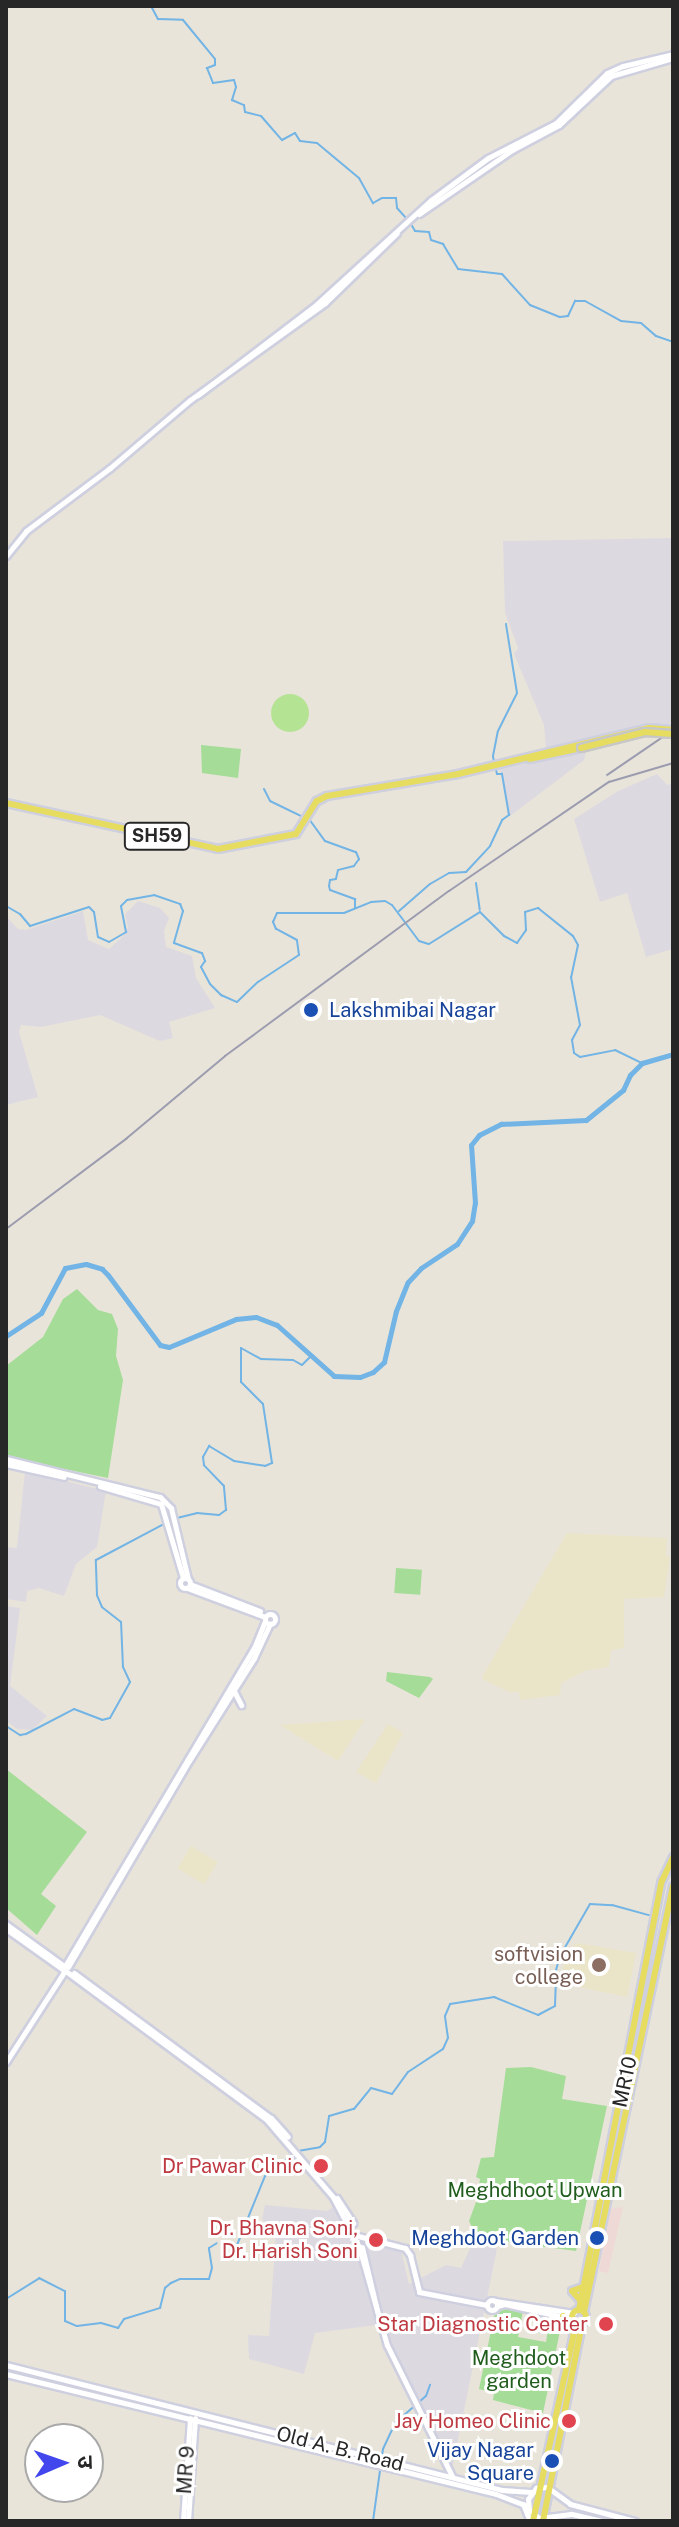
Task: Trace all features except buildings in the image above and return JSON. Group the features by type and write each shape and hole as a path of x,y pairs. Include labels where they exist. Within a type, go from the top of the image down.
{"main road":[{"path":"6,556 26,531 317,304 419,214 508,152 559,125 611,76 673,56"},
{"name":"SH59","path":"6,801 215,849 296,834 317,801 327,796 465,771 649,728 673,732"},
{"name":"SH59","path":"512,760 581,748 645,732 673,732"},
{"path":"6,1462 160,1497 170,1514 187,1582 267,1619"},
{"path":"6,2059 65,1969 234,1690 267,1619"},
{"path":"65,1969 254,1648 267,1619"},
{"path":"234,1690 241,1705"},
{"name":"MR10","path":"544,2520 583,2287 644,1986 662,1880 673,1857"},
{"path":"662,1880 673,1885"},
{"name":"MR10","path":"532,2519 673,1885"},
{"path":"6,1926 267,2120 308,2164 343,2212 356,2236 380,2324 412,2398 452,2476"},
{"path":"356,2236 405,2248 410,2255 419,2292 487,2305 492,2310 496,2304"},
{"path":"496,2304 578,2317"},
{"path":"496,2304 578,2317"},
{"path":"563,2316 574,2335"},
{"name":"Old A. B. Road","path":"6,2365 147,2397 525,2505"},
{"name":"Old A. B. Road","path":"6,2374 233,2432 452,2476 502,2490 531,2492"},
{"path":"189,2421 194,2411"},
{"name":"MR 9","path":"186,2521 189,2421"},
{"name":"MR 9","path":"186,2521 193,2446 189,2421"},
{"path":"193,2446 201,2427"},
{"path":"602,2521 571,2514 554,2514 544,2520 532,2519 525,2505 531,2492 540,2486 551,2488 559,2498 570,2504 635,2521"},
{"path":"554,2514 559,2498"}],"shaded area":[{"path":"673,538 673,721 666,726 590,738 584,760 510,816 500,769 547,760 544,725 514,654 518,648 505,613 503,541"},
{"path":"657,774 667,785 673,783 673,949 646,957 627,893 600,902 574,819 618,791"},
{"path":"138,901 160,908 169,918 164,931 166,947 192,956 196,978 215,1008 169,1022 173,1038 160,1041 100,1015 41,1027 21,1025 19,1032 38,1097 6,1105 6,916 18,929 26,930 83,911 88,940 109,949 124,935 128,927 125,914"},
{"path":"25,1471 106,1491 97,1547 76,1564 64,1596 39,1588 27,1591 26,1602 6,1599 6,1547 17,1548"},
{"path":"567,1533 667,1538 666,1556 670,1557 664,1597 624,1599 624,1648 611,1650 609,1667 587,1670 561,1683 560,1695 520,1700 519,1692 510,1692 482,1679 483,1675"},
{"path":"6,1606 20,1608 10,1686 47,1716 32,1730 17,1729 6,1721"},
{"path":"365,1719 338,1761 280,1725"},
{"path":"388,1724 403,1733 376,1783 356,1772"},
{"path":"191,1846 218,1862 204,1884 178,1868"},
{"name":"softvision college","path":"578,1943 636,1953 627,1997 565,1984 562,1973 566,1957 572,1946"},
{"path":"265,2205 327,2211 336,2205 358,2249 373,2305 376,2325 315,2333 304,2374 249,2359 248,2335 269,2336 276,2232 262,2219"},
{"path":"623,2207 608,2273 599,2271 610,2209"},
{"path":"474,2240 497,2249 452,2469 386,2340 365,2244 401,2250 409,2284 446,2265 461,2268"}],"green space":[{"path":"290,694 304,699 309,713 304,727 290,732 276,727 271,713 276,699"},
{"path":"201,745 241,749 238,778 202,773"},
{"path":"77,1289 98,1310 112,1314 118,1329 116,1356 123,1380 108,1478 6,1457 6,1366 43,1337 63,1299"},
{"path":"396,1568 422,1570 420,1595 394,1593"},
{"path":"387,1672 433,1679 419,1698 386,1681"},
{"path":"6,1769 87,1832 41,1894 56,1906 37,1935 6,1908"},
{"name":"Meghdhoot Upwan","path":"531,2067 566,2076 562,2099 607,2106 576,2251 477,2238 469,2221 476,2202 480,2179 476,2177 481,2158 494,2157 506,2068"},
{"name":"Meghdoot garden","path":"503,2307 523,2311 518,2337 546,2342 548,2329 560,2331 543,2413 493,2400 494,2393 479,2389 494,2316"}],"waterway":[{"path":"151,6 158,19 183,20 215,59 215,65 207,68 213,83 234,80 236,87 232,100 244,105 245,112 261,116 282,140 295,133 300,141 317,143 359,178 373,203 382,198 396,198 397,208 407,219"},
{"path":"411,224 415,231 429,232 431,240 443,244 458,269 502,274 530,305 560,317 568,316 575,301 585,301 621,321 641,323 656,336 673,342"},
{"path":"399,911 430,884 449,873 466,872 490,846 502,820 509,815 502,774 497,774 493,756 498,731 517,693 506,624"},
{"path":"264,789 270,801 303,817"},
{"path":"309,819 325,841 356,852 359,859 354,866 338,870 336,879 330,880 329,886 330,890 355,899 355,908"},
{"path":"476,883 480,910"},
{"path":"6,906 20,914 30,926 89,907 94,912 98,937 109,942 126,932 121,906 127,900 154,895 180,904 183,911 174,943 202,953 205,961 201,967 210,984 221,995 237,1002 258,982 299,955 297,940 276,929 273,922 277,913 344,913 371,902 385,901 392,905 419,941 429,944 480,912 504,936 517,943 526,930 525,912 538,908 573,936 578,945 571,977 580,1025 572,1040 574,1053 580,1057 615,1050 642,1063"},
{"path":"6,1336 41,1313 65,1268 86,1264 102,1269 108,1275 160,1345 169,1347 236,1319 256,1317 277,1325 334,1376 360,1377 373,1372 384,1362 396,1311 408,1282 421,1268 457,1244 472,1221 475,1203 471,1145 479,1135 501,1124 586,1120 623,1090 630,1075 642,1063 673,1054"},
{"path":"177,1518 197,1513 219,1515 226,1510 224,1486 204,1465 203,1457 209,1446 234,1461 265,1466 272,1463 263,1404 241,1382 241,1348 261,1359 293,1360 302,1365 310,1357"},
{"path":"6,1726 20,1735 26,1734 74,1709 102,1720 110,1718 130,1682 123,1667 121,1622 102,1607 97,1595 96,1560 164,1524"},
{"path":"298,2151 320,2147 325,2142 329,2116 354,2109 371,2088 392,2094 408,2072 443,2049 448,2038 445,2016 450,2004 494,1997 538,2015 555,2006 556,1970 560,1956 590,1904 612,1905 652,1916"},
{"path":"228,2247 237,2245 265,2176 292,2155"},
{"path":"6,2299 39,2278 65,2291 65,2321 77,2326 101,2323 118,2328 124,2319 160,2308 165,2288 171,2283 180,2279 209,2279 212,2268 209,2248 217,2243"},
{"path":"373,2521 383,2449 395,2423 426,2396 430,2385"}],"railway":[{"path":"607,775 673,730"},
{"path":"6,1229 127,1138 225,1056 449,891 609,782 673,763"}],"place":[{"name":"Lakshmibai Nagar","path":"311,1010"},
{"name":"softvision college","path":"599,1965"},
{"name":"Dr Pawar Clinic","path":"321,2166"},
{"name":"Meghdoot Garden","path":"597,2238"},
{"name":"Dr. Bhavna Soni, Dr. Harish Soni","path":"376,2240"},
{"name":"Star Diagnostic Center","path":"606,2324"},
{"name":"Jay Homeo Clinic","path":"569,2421"},
{"name":"Vijay Nagar Square","path":"552,2461"}]}
